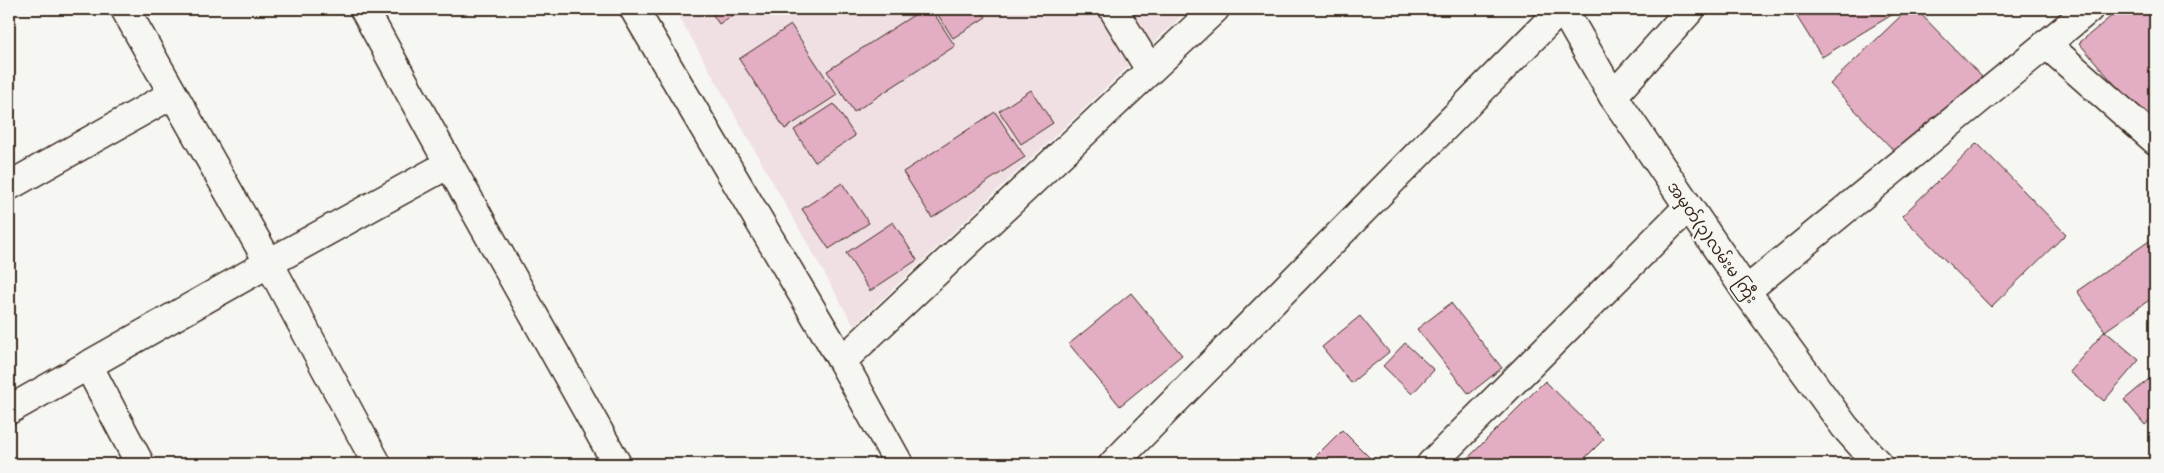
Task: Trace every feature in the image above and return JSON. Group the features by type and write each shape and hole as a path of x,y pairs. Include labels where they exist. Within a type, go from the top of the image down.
{"street":[{"path":"125,9 268,263 377,464"},
{"path":"364,9 617,464"},
{"path":"634,9 842,361 899,464"},
{"path":"1113,9 1150,70"},
{"path":"842,361 1215,9"},
{"path":"1113,464 1562,9"},
{"name":"အမှတ်(၃)လမ်းမ ကြီး","path":"1562,9 1613,96 1746,291 1845,427 1878,464"},
{"path":"1613,96 1691,9"},
{"path":"1746,291 2089,9"},
{"path":"2046,44 2155,140"},
{"path":"9,186 173,94"},
{"path":"9,410 268,263 449,164"},
{"path":"1431,464 1688,207"},
{"path":"88,365 140,464"}],"shaded area":[{"path":"675,9 1189,9 854,326"}],"building":[{"path":"709,9 743,9 719,24"},
{"path":"923,9 931,9 955,46 854,112 827,71"},
{"path":"934,9 980,9 986,17 953,38"},
{"path":"1792,9 1899,9 1900,10 1822,57"},
{"path":"1908,9 1916,9 1982,77 1899,156 1830,84"},
{"path":"2120,9 2155,9 2155,123 2151,127 2079,43"},
{"path":"791,25 837,95 785,129 739,59"},
{"path":"1031,90 1053,123 1021,144 999,111"},
{"path":"834,104 855,136 815,162 794,130"},
{"path":"995,112 1025,157 932,218 903,172"},
{"path":"1977,143 2066,234 1991,307 1902,216"},
{"path":"842,183 869,223 829,249 802,209"},
{"path":"893,222 917,260 870,291 846,253"},
{"path":"2155,237 2155,296 2105,331 2077,291"},
{"path":"1131,293 1182,355 1120,406 1069,344"},
{"path":"1451,303 1502,368 1469,394 1417,329"},
{"path":"1360,316 1389,352 1351,383 1322,347"},
{"path":"2105,331 2139,360 2104,401 2069,372"},
{"path":"1405,343 1434,370 1412,394 1383,366"},
{"path":"2155,374 2155,416 2145,425 2124,400"},
{"path":"1545,381 1604,439 1579,464 1462,464"},
{"path":"1342,430 1371,459 1366,464 1320,464 1314,458"}]}
